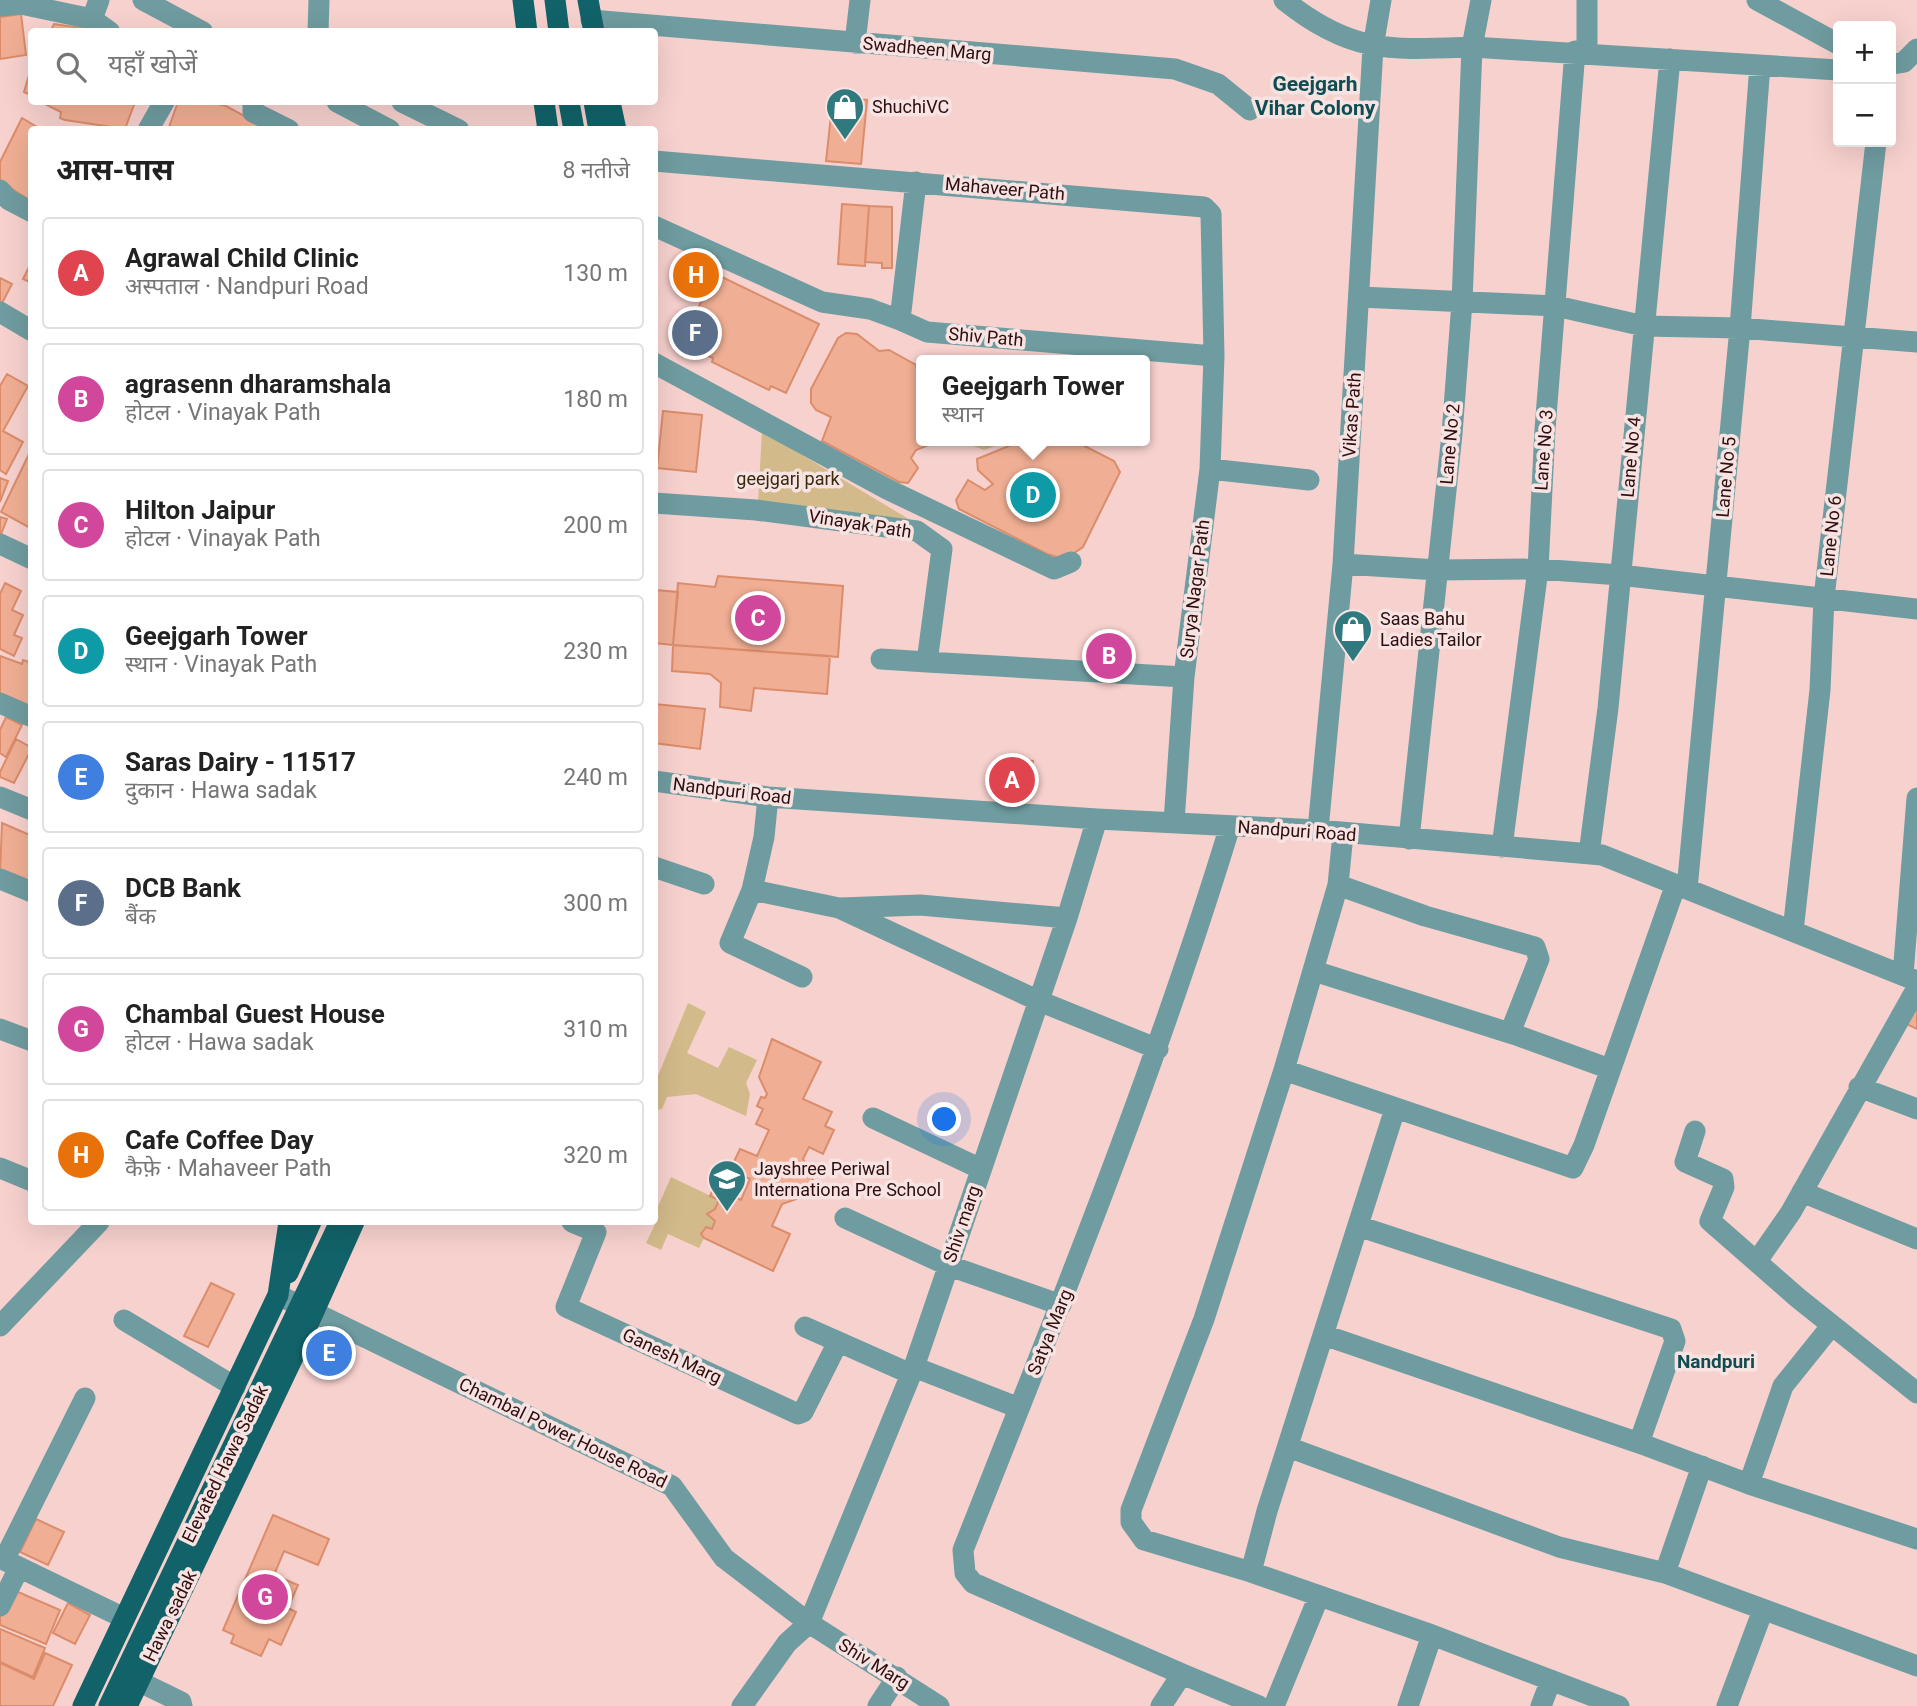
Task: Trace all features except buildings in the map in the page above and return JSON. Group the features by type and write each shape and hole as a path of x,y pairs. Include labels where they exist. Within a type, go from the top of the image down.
{"main road":[{"path":"523,0 526,28"},
{"path":"533,0 535,28"},
{"path":"555,0 558,28"},
{"path":"576,0 589,21"},
{"path":"536,105 539,126"},
{"path":"544,105 547,126"},
{"path":"570,105 573,126"},
{"path":"595,105 598,126"},
{"path":"611,105 615,126"},
{"path":"278,1294 289,1225"},
{"path":"83,1706 310,1225"},
{"name":"Elevated Hawa Sadak","path":"109,1706 339,1225"},
{"name":"Hawa sadak","path":"127,1706 353,1225"}],"street":[{"path":"143,0 196,28"},
{"path":"318,28 319,0"},
{"path":"855,43 860,0"},
{"path":"1284,0 1338,35 1373,47 1472,47 1581,52 1833,70"},
{"name":"Vikas Path","path":"1318,830 1343,564 1373,47 1381,0"},
{"name":"Lane No 2","path":"1409,839 1438,570 1462,302 1472,47 1481,0"},
{"name":"Lane No 3","path":"1502,847 1538,569 1556,306 1587,0"},
{"path":"1757,0 1833,41"},
{"path":"15,3 95,9 107,28"},
{"name":"Swadheen Marg","path":"589,21 1175,69 1218,84 1250,110"},
{"path":"1896,63 1904,62 1917,48"},
{"name":"Lane No 4","path":"1589,854 1620,575 1670,59"},
{"name":"Lane No 5","path":"1395,1109 1573,1168 1682,887 1716,585 1740,328 1760,65"},
{"path":"150,126 162,105"},
{"path":"157,126 169,105"},
{"path":"253,105 253,112 281,126"},
{"path":"343,105 382,126"},
{"path":"408,105 451,126"},
{"name":"Lane No 6","path":"1793,931 1820,690 1824,598 1875,147"},
{"name":"Mahaveer Path","path":"658,161 1204,207 1211,214 1214,356"},
{"path":"900,320 916,182"},
{"path":"0,190 9,200 28,210"},
{"name":"Shiv Path","path":"658,228 822,302 870,309 927,332 1214,356"},
{"path":"1360,297 1556,306 1644,326 1740,328 1917,342"},
{"path":"0,312 28,329"},
{"name":"Surya Nagar Path","path":"1174,822 1184,677 1210,469 1214,356"},
{"path":"658,365 887,489 1054,569 1071,562"},
{"path":"1210,469 1310,480"},
{"name":"Vinayak Path","path":"658,503 756,510 917,531 942,549 927,662"},
{"path":"0,544 28,557"},
{"path":"1343,564 1438,570 1538,569 1620,575 1917,609"},
{"path":"881,659 1184,677"},
{"path":"1,707 28,716"},
{"name":"Nandpuri Road","path":"658,782 768,797 1097,820 1318,830 1602,855 1912,981"},
{"path":"0,797 28,808"},
{"path":"768,797 764,837 752,890 730,943 802,976"},
{"path":"1757,1261 1802,1192 1912,981 1916,809"},
{"name":"Shiv marg","path":"809,1623 913,1371 1067,918 1097,820"},
{"name":"Satya Marg","path":"1230,826 1158,1049 1061,1306 963,1550 965,1573 973,1583 1259,1706"},
{"path":"1343,834 1338,885 1284,1070 1204,1319 1131,1510 1131,1522 1144,1539 1319,1595 1619,1706"},
{"path":"658,868 704,884"},
{"path":"0,879 28,890"},
{"path":"1338,885 1425,916 1535,947 1539,959 1510,1033"},
{"path":"752,890 839,908 1039,1001 1158,1049"},
{"path":"839,908 920,905 1067,918"},
{"path":"1314,971 1510,1033 1610,1069"},
{"path":"0,1029 28,1040"},
{"path":"1251,1572 1395,1109 1284,1070"},
{"path":"1859,1087 1917,1110"},
{"path":"873,1118 981,1169"},
{"path":"1695,1131 1685,1162 1723,1179 1724,1187 1710,1221 1917,1393"},
{"path":"0,1168 28,1179"},
{"path":"1802,1192 1917,1239"},
{"path":"845,1218 947,1265 1061,1306"},
{"path":"0,1326 97,1225"},
{"name":"Ganesh Marg","path":"579,1225 596,1232 566,1307 798,1414 803,1412 838,1342"},
{"path":"1358,1226 1671,1329 1675,1340 1639,1443"},
{"name":"Chambal Power House Road","path":"278,1294 672,1486 724,1558 809,1623"},
{"path":"124,1320 235,1387"},
{"path":"1749,1484 1783,1386 1832,1325"},
{"path":"805,1327 913,1371 1019,1408"},
{"path":"1324,1335 1639,1443 1749,1484 1917,1539"},
{"path":"0,1606 8,1562 85,1398"},
{"path":"1288,1447 1559,1547 1665,1573 1917,1666"},
{"path":"1665,1573 1702,1466"},
{"path":"8,1562 124,1618"},
{"path":"1274,1706 1319,1595"},
{"path":"1727,1706 1763,1610"},
{"path":"742,1706 787,1643 809,1623"},
{"name":"Shiv Marg","path":"809,1623 939,1706"},
{"path":"1408,1706 1432,1635"},
{"path":"1161,1706 1182,1674"},
{"path":"878,1706 897,1677"},
{"path":"1541,1706 1551,1680"},
{"path":"138,1681 181,1702 182,1706"}],"green space":[{"name":"geejgarj park","path":"762,431 912,521 758,503"},
{"path":"973,446 995,446 984,450"},
{"path":"688,1003 706,1012 687,1053 718,1068 729,1047 757,1060 746,1083 750,1094 746,1116 696,1094 667,1097 662,1109 658,1110 658,1076"},
{"path":"671,1177 719,1200 715,1209 707,1214 715,1221 712,1229 706,1227 702,1230 704,1238 699,1248 668,1234 661,1250 646,1243 655,1225 658,1225 658,1206"}],"place":[{"name":"ShuchiVC","path":"845,141"},
{"name":"Cafe Coffee Day","path":"696,275"},
{"name":"DCB Bank","path":"695,333"},
{"name":"Geejgarh Tower","path":"1033,495"},
{"name":"Hilton Jaipur","path":"758,618"},
{"name":"agrasenn dharamshala","path":"1109,656"},
{"name":"Saas Bahu Ladies Tailor","path":"1353,663"},
{"name":"Agrawal Child Clinic","path":"1012,780"},
{"name":"Jayshree Periwal Internationa Pre School","path":"727,1213"},
{"name":"Saras Dairy - 11517","path":"329,1353"},
{"name":"Chambal Guest House","path":"265,1597"}],"district":[{"name":"Geejgarh Vihar Colony","path":"1315,96"},
{"name":"Nandpuri","path":"1716,1361"}]}
